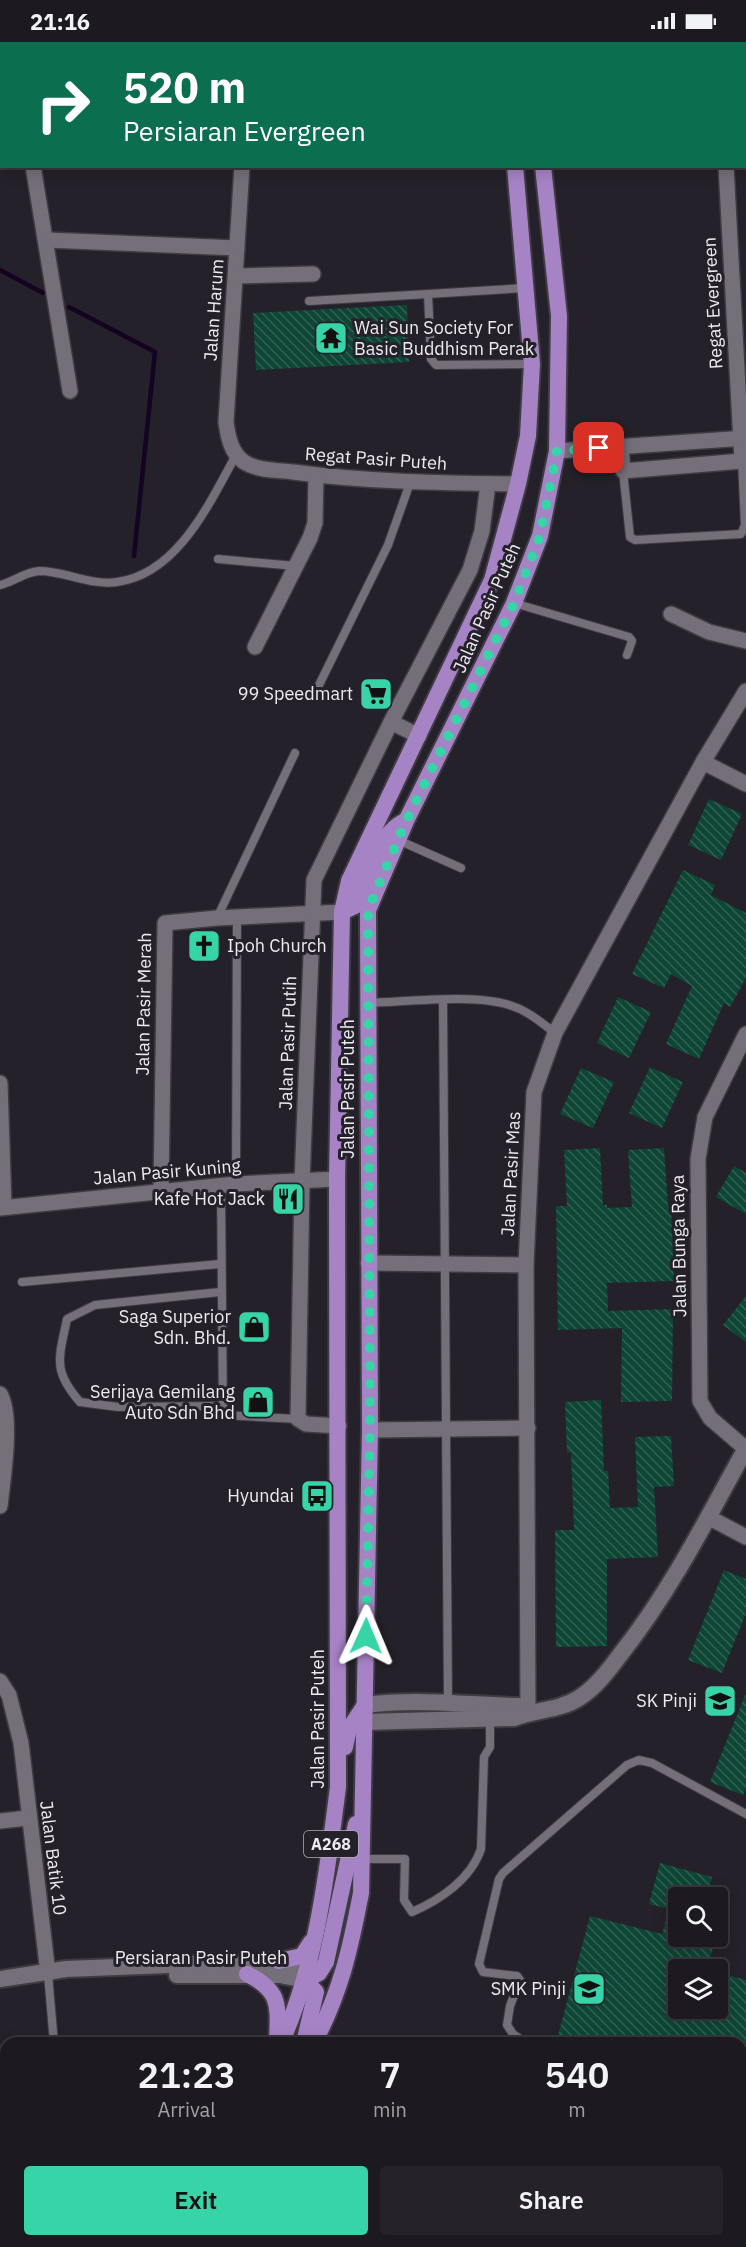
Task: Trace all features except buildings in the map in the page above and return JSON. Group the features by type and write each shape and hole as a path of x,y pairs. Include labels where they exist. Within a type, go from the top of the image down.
{"main road":[{"name":"Jalan Pasir Puteh","path":"283,2037 304,1980 313,1940 328,1866 338,1787 337,1179 342,912 349,880 492,580 518,484 528,436 532,364 515,168"},
{"name":"Jalan Pasir Puteh","path":"317,2037 333,2006 349,1960 361,1893 364,1807 362,1714 370,1430 368,910 406,821 514,603 540,536 557,451 559,316 543,168"},
{"path":"342,912 357,905 389,832 406,821"},
{"name":"Jalan Bunga Raya","path":"362,1714 514,1718 528,1712 549,1710 570,1703 593,1687 657,1605 746,1449"},
{"name":"Jalan Bunga Raya","path":"362,1714 395,1702 518,1706 528,1712"},
{"path":"338,1706 362,1714 348,1729 338,1787"},
{"path":"314,2037 316,1992 304,1980 316,1975 326,1962 352,1838 364,1807"},
{"path":"279,1961 302,1956 313,1940"},
{"name":"Persiaran Pasir Puteh","path":"0,1979 66,1970 279,1961 288,1963 299,1970 304,1980"},
{"name":"Persiaran Pasir Puteh","path":"48,1974 66,1977 247,1974 280,1975 304,1980"},
{"path":"247,1974 265,1983 272,1992 278,2020 277,2037"}],"street":[{"path":"33,168 70,391"},
{"name":"Jalan Harum","path":"236,455 229,441 226,422 242,168"},
{"name":"Regat Evergreen","path":"726,168 740,329 742,461"},
{"path":"47,240 237,248"},
{"path":"236,276 313,274"},
{"path":"557,451 743,438"},
{"path":"621,446 623,471 742,461"},
{"name":"Regat Pasir Puteh","path":"236,455 256,468 316,475 410,483 518,484"},
{"path":"255,647 297,566 315,523 316,475"},
{"name":"Jalan Pasir Putih","path":"298,1419 302,1182 314,880 391,722 470,570 482,531 488,484"},
{"path":"671,614 709,632 746,641"},
{"name":"Jalan Pasir Mas","path":"528,1712 526,1265 534,1092 555,1033 703,762 746,691"},
{"path":"391,722 419,736"},
{"path":"703,762 746,784"},
{"name":"Jalan Pasir Merah","path":"160,1191 165,923 342,912"},
{"name":"Jalan Bunga Raya","path":"746,1034 705,1116 698,1159 700,1401 710,1418 746,1449"},
{"path":"0,1083 2,1208"},
{"name":"Jalan Pasir Kuning","path":"2,1208 228,1185 337,1179"},
{"path":"368,1263 443,1262 526,1265"},
{"path":"0,1394 4,1400 6,1419 0,1506"},
{"path":"298,1419 306,1424 339,1426"},
{"path":"370,1430 528,1428"},
{"path":"708,1517 746,1537"},
{"name":"Jalan Batik 10","path":"0,1681 9,1695 21,1743 48,1974"},
{"path":"0,1821 28,1818"}],"lane":[{"path":"309,301 527,288"},
{"path":"428,294 433,363 436,365 532,364"},
{"path":"0,585 38,571 116,583 148,572 177,547 200,517 236,455"},
{"path":"623,471 630,537 635,540 741,534 746,525 742,461"},
{"path":"319,685 388,545 410,483"},
{"path":"218,559 297,566"},
{"path":"514,603 629,637 632,641 627,655"},
{"path":"217,918 295,753"},
{"path":"398,840 461,868"},
{"path":"237,917 228,1185 220,1264 223,1415 298,1419"},
{"path":"443,1000 443,1262 448,1702"},
{"path":"367,1003 443,1000 496,1002 512,1006 555,1033"},
{"path":"22,1282 220,1264"},
{"path":"220,1292 95,1305 67,1319 58,1360 65,1384 80,1402 118,1407 222,1406"},
{"path":"362,1859 405,1859 404,1900 412,1912 449,1891 476,1863 481,1849 484,1757 490,1747 490,1719"},
{"path":"517,2037 507,2025 510,2006 520,1980 517,1976 483,1972 479,1964 499,1879 503,1873 627,1765 639,1760 652,1763 746,1814"},
{"name":"Jalan Batik 10","path":"48,1974 53,2037"}],"waterway":[{"path":"0,270 43,293"},
{"path":"69,307 155,352 134,556"}],"place":[{"name":"Wai Sun Society For Basic Buddhism Perak","path":"331,338"},
{"name":"99 Speedmart","path":"376,694"},
{"name":"Ipoh Church","path":"204,946"},
{"name":"Kafe Hot Jack","path":"288,1199"},
{"name":"Saga Superior Sdn. Bhd.","path":"254,1327"},
{"name":"Serijaya Gemilang Auto Sdn Bhd","path":"258,1402"},
{"name":"Hyundai","path":"317,1496"},
{"name":"SK Pinji","path":"720,1701"},
{"name":"SMK Pinji","path":"589,1989"}],"route":[{"path":"366,1636 370,1430 368,910 370,900 406,821 514,603 540,536 557,451 599,448"}]}
